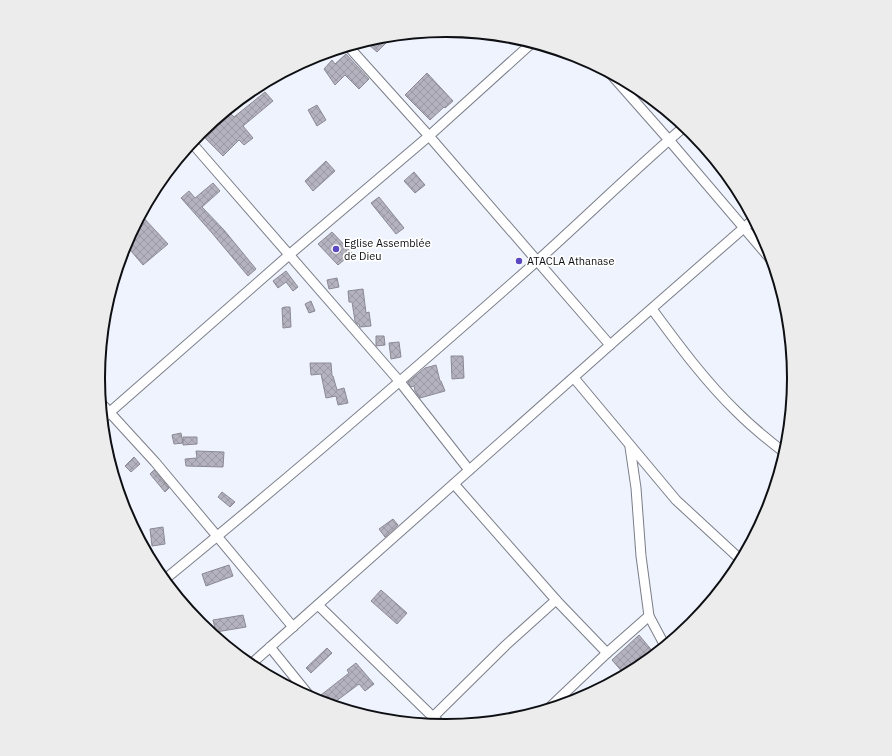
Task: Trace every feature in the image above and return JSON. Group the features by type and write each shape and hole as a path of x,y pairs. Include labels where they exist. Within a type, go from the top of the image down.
{"street":[{"path":"107,415 289,255 429,136 526,47"},
{"path":"352,51 429,136 610,345"},
{"path":"622,86 761,248"},
{"path":"168,576 400,382 537,261 680,130"},
{"path":"195,147 400,382 470,470"},
{"path":"255,661 750,223"},
{"path":"652,309 683,352 722,396 752,426 779,448"},
{"path":"574,378 630,447 676,500 737,556"},
{"path":"108,417 154,462 293,627"},
{"path":"630,447 636,488 641,556 649,616 663,641"},
{"path":"454,484 556,600 607,653"},
{"path":"318,605 433,717 506,645 556,600"},
{"path":"557,701 649,616"},
{"path":"270,647 302,687"}],"building":[{"path":"386,43 377,52 370,46"},
{"path":"346,54 369,79 359,89 345,75 335,85 324,69 332,60 335,64"},
{"path":"427,73 453,101 430,120 405,95"},
{"path":"265,92 273,101 243,126 253,138 244,145 239,140 223,156 205,138 231,114 234,117"},
{"path":"317,105 326,120 317,126 308,110"},
{"path":"326,161 335,171 313,191 305,181"},
{"path":"414,172 425,185 415,193 404,181"},
{"path":"213,183 220,191 202,207 224,230 256,269 248,276 181,198 189,191 195,198"},
{"path":"379,197 404,228 396,234 371,203"},
{"path":"145,219 168,244 143,265 130,250"},
{"path":"332,232 352,253 338,265 318,244"},
{"path":"286,271 298,287 293,291 286,282 278,288 273,281"},
{"path":"337,278 339,287 329,289 327,280"},
{"path":"363,289 366,313 369,312 371,326 360,327 355,321 352,302 349,302 348,291"},
{"path":"311,301 315,311 309,313 305,304"},
{"path":"290,307 291,327 283,328 282,308"},
{"path":"376,336 384,336 385,345 376,346"},
{"path":"399,342 401,357 391,359 389,343"},
{"path":"451,356 463,356 464,378 452,379"},
{"path":"310,363 331,363 332,376 337,390 344,388 348,403 338,405 336,396 326,398 321,374 311,375"},
{"path":"436,365 440,381 445,391 420,398 415,391 414,386 411,387 408,382 425,368"},
{"path":"181,433 183,443 174,444 172,435"},
{"path":"183,437 197,437 197,444 183,445"},
{"path":"196,451 224,452 223,467 186,466 185,459 197,458"},
{"path":"134,457 140,464 131,472 125,466"},
{"path":"154,470 169,488 165,492 150,474"},
{"path":"222,492 235,502 230,507 218,497"},
{"path":"393,519 398,525 385,537 379,529"},
{"path":"163,527 165,544 152,546 150,529"},
{"path":"229,565 233,576 206,586 202,574"},
{"path":"381,590 407,613 397,624 371,601"},
{"path":"243,615 246,627 218,632 215,628 213,620"},
{"path":"639,635 652,650 621,670 612,660"},
{"path":"327,648 332,653 311,673 306,668"},
{"path":"356,663 374,684 365,691 359,684 336,701 321,695 349,673 347,670"}],"place":[{"name":"Eglise Assemblée de Dieu","path":"336,249"},
{"name":"ATACLA Athanase","path":"519,261"}]}
